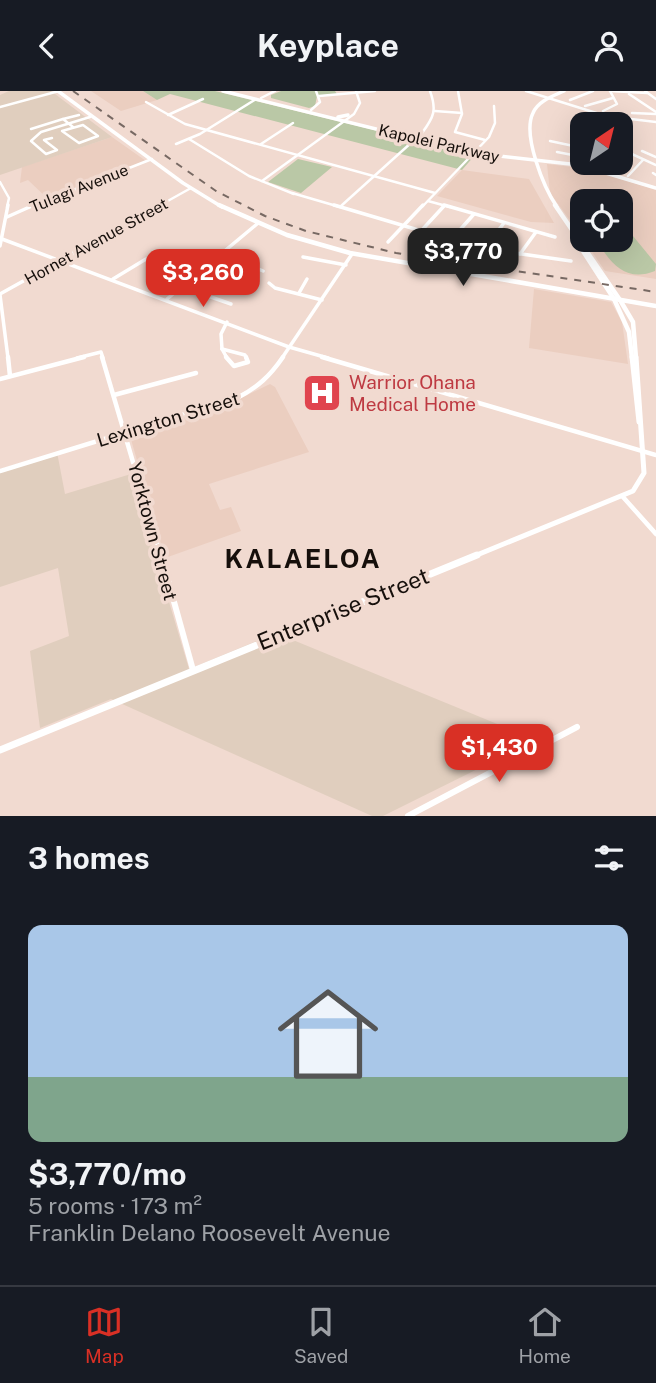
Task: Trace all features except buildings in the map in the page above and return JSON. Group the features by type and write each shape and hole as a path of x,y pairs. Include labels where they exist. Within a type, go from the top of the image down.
{"main road":[{"path":"57,91 90,120 137,148"},
{"path":"57,91 191,188 257,224 352,254 607,295 617,300 656,306"},
{"name":"Kapolei Parkway","path":"223,91 261,97"},
{"name":"Kapolei Parkway","path":"233,91 474,152 589,167 656,186"},
{"path":"564,91 536,108 530,120 536,158 545,195 607,295"},
{"path":"551,98 560,99 559,94"},
{"name":"Kapolei Parkway","path":"309,111 344,120"},
{"path":"536,158 549,196 617,300"},
{"path":"539,168 541,162 549,160"}],"street":[{"path":"0,106 57,91"},
{"path":"309,111 320,102 316,91"},
{"path":"319,96 375,91"},
{"path":"340,207 431,123 435,101 430,91"},
{"path":"458,91 462,113 455,132 486,140"},
{"path":"526,91 551,98"},
{"path":"532,91 551,98"},
{"path":"570,100 593,91"},
{"path":"610,91 646,92 656,99"},
{"path":"605,112 618,104 610,91"},
{"path":"260,181 344,120 356,104 355,92"},
{"path":"629,93 656,113"},
{"path":"176,143 207,130 261,97"},
{"path":"585,106 614,98"},
{"path":"167,115 203,99"},
{"path":"560,99 600,112"},
{"path":"146,102 167,115 207,130 435,193"},
{"path":"388,242 486,140 495,125 494,106"},
{"path":"435,111 462,113"},
{"path":"634,113 656,113"},
{"path":"38,134 29,129 79,115"},
{"path":"634,118 656,121"},
{"path":"63,119 73,127"},
{"path":"33,143 31,141 38,134 50,129 83,119 90,120"},
{"path":"83,125 100,138 81,144 62,131 90,120"},
{"path":"261,145 293,123"},
{"path":"45,125 50,129"},
{"path":"33,143 52,138"},
{"path":"190,139 260,181 292,193 484,249 571,261"},
{"path":"44,141 62,153"},
{"path":"550,141 570,145"},
{"path":"33,143 46,154 57,150"},
{"path":"642,151 656,157"},
{"path":"557,152 570,154"},
{"path":"634,156 656,165"},
{"name":"Tulagi Avenue","path":"7,217 152,159"},
{"path":"626,177 643,160"},
{"path":"0,182 9,198 0,246"},
{"name":"Hornet Avenue Street","path":"0,295 191,188"},
{"path":"427,201 555,237"},
{"path":"9,206 28,208"},
{"path":"421,231 444,206"},
{"path":"451,240 474,214"},
{"path":"484,249 504,223"},
{"path":"166,299 257,224"},
{"path":"520,254 536,232"},
{"path":"2,239 289,347 656,455"},
{"path":"221,254 263,271"},
{"name":"Lexington Street","path":"0,471 247,394 270,376 352,254"},
{"path":"303,257 346,265"},
{"path":"112,279 146,259"},
{"path":"299,293 307,279"},
{"path":"201,294 219,281"},
{"path":"270,283 275,288 322,300"},
{"path":"182,287 231,304"},
{"path":"0,295 10,376 0,379"},
{"path":"617,300 634,324"},
{"path":"617,300 628,327 642,436"},
{"path":"637,303 632,306 643,452 642,478 636,487 623,496 656,534"},
{"path":"221,349 246,355 248,362 234,366 221,349 218,337 227,322"},
{"name":"Yorktown Street","path":"10,376 101,352 193,670"},
{"path":"114,395 196,373"},
{"name":"Enterprise Street","path":"0,750 623,496"},
{"path":"408,816 577,727"}],"shaded area":[{"path":"9,91 51,91 112,137 0,175 0,95"},
{"path":"91,91 143,91 157,100 121,111"},
{"path":"112,137 146,161 47,198 28,180 20,183 22,167"},
{"path":"547,164 570,167 570,175 608,175 656,190 656,279 605,271 592,252 633,252 633,189 570,189 570,220 550,193"},
{"path":"462,170 529,179 554,223 531,222 437,196"},
{"path":"534,289 611,302 622,322 628,364 529,348"},
{"path":"270,384 275,387 309,452 209,484 220,510 231,507 241,531 165,558 130,436 136,431 241,398"},
{"path":"57,452 65,494 131,474 189,669 276,633 536,740 383,816 372,816 111,699 40,728 30,651 69,636 58,568 0,587 0,469"}],"green space":[{"path":"143,91 215,91 475,155 462,170 170,94 157,100"},
{"path":"281,91 335,91 337,94 317,96 315,106 309,108 271,98 271,95"},
{"path":"298,159 332,167 301,193 268,182"},
{"path":"633,236 656,264 655,271 637,275 629,273 609,259 604,252 633,252"}],"railway":[{"path":"73,91 216,191 265,216 306,231 396,253 656,292"}],"place":[{"name":"Warrior Ohana Medical Home","path":"322,393"}],"district":[{"name":"KALAELOA","path":"303,559"}]}
